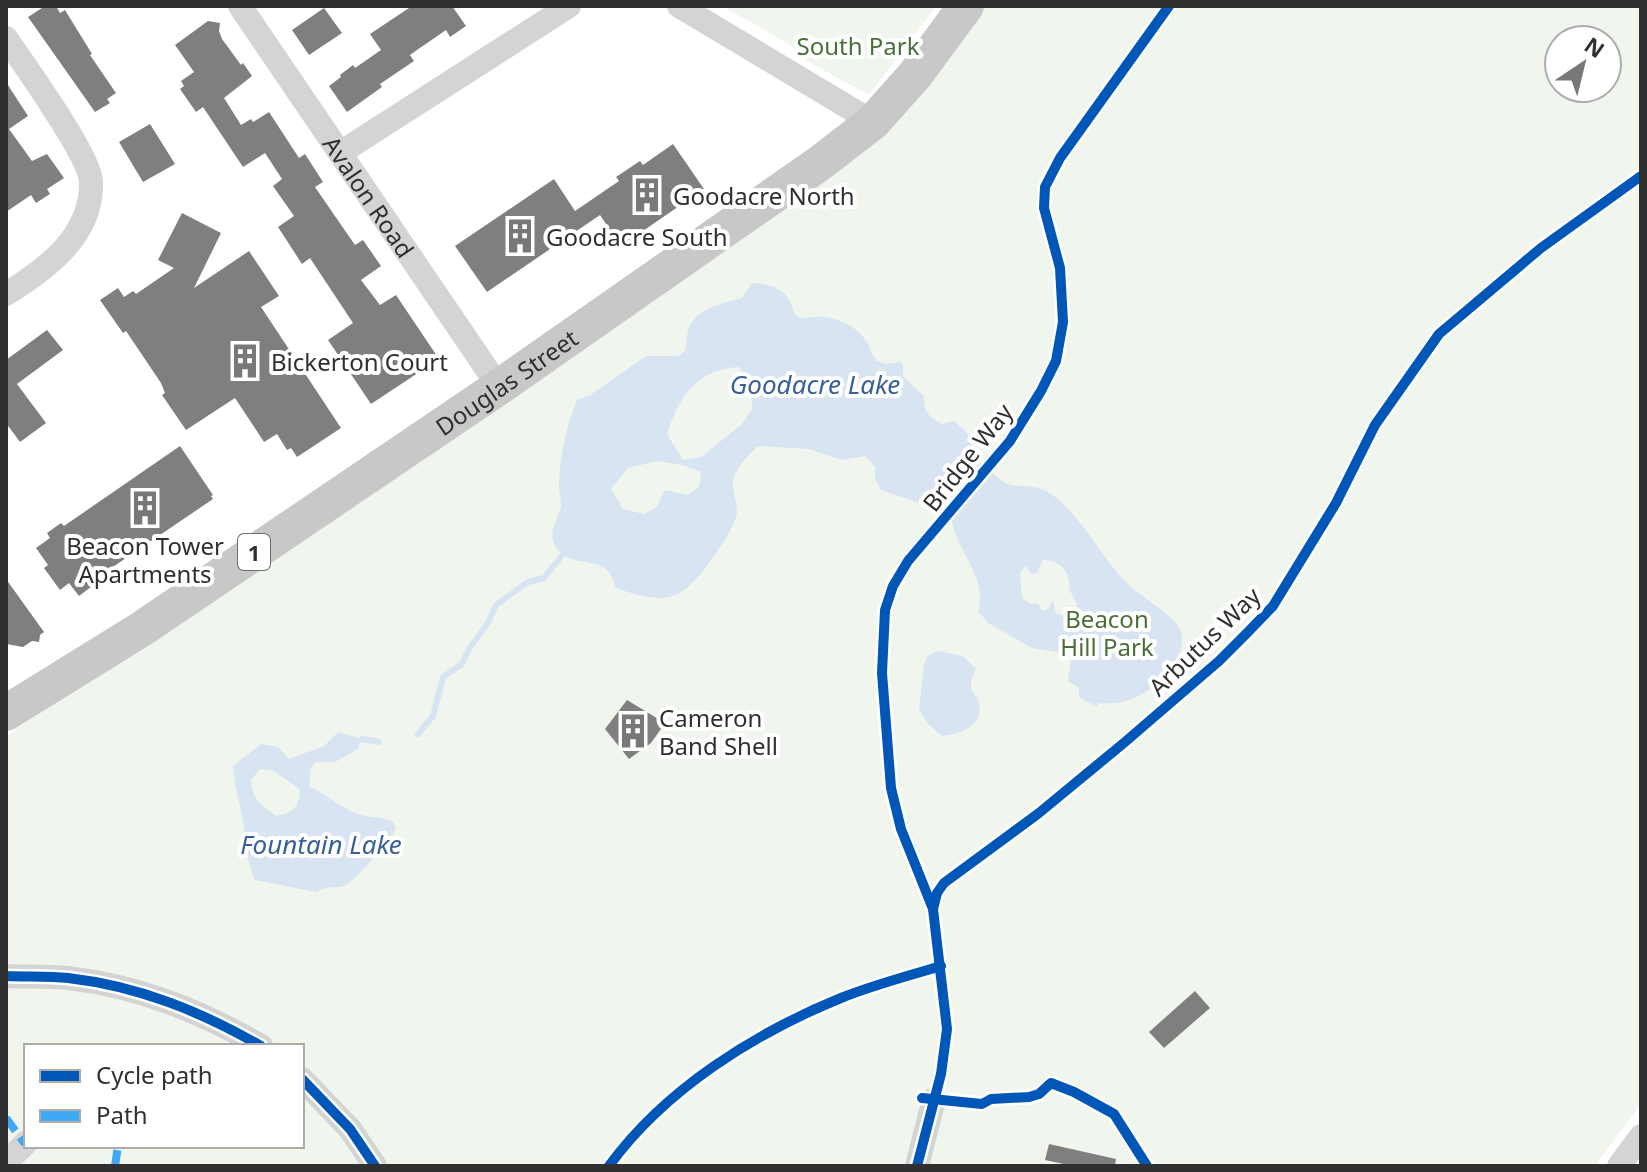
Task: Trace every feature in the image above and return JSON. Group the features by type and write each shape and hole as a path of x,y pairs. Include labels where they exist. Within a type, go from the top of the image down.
{"main road":[{"name":"Douglas Street","path":"6,713 143,628 499,387 820,163 873,122 915,75 966,6"}],"street":[{"name":"Avalon Road","path":"240,6 499,387"},
{"path":"340,153 569,6"},
{"path":"679,6 873,122"},
{"path":"6,38 76,146 91,179 87,205 77,233 65,250 37,274 6,294"},
{"path":"6,976 67,978 148,994 188,1008 257,1044"},
{"path":"304,1083 350,1129 375,1166"},
{"path":"917,1166 934,1099"},
{"path":"1619,1166 1641,1136"},
{"path":"6,1162 24,1145"}],"green space":[{"name":"South Park","path":"722,6 936,6 869,95 805,60 789,44"},
{"name":"Beacon Hill Park","path":"984,6 1641,6 1641,1104 1595,1166 6,1166 6,736 724,247"}],"water":[{"name":"Goodacre Lake","path":"752,283 770,286 788,298 795,313 802,319 830,318 856,330 863,336 877,361 903,364 903,376 924,396 928,413 942,424 953,421 961,427 969,436 979,460 1002,481 1042,489 1060,501 1128,584 1178,625 1182,646 1165,676 1147,691 1124,702 1099,703 1097,707 1079,697 1079,688 1068,681 1069,654 1032,648 988,623 978,611 979,587 952,521 937,509 881,490 875,479 875,467 865,456 842,460 809,449 758,446 741,464 733,481 737,512 730,532 696,579 687,588 665,598 652,598 616,588 609,573 602,567 563,555 554,544 552,534 561,507 562,452 577,400 592,394 646,356 678,356 685,351 688,331 696,317 710,308 742,298","holes":["739,367 751,384 752,409 741,425 701,457 683,460 667,434 684,396 711,373","657,461 683,465 701,472 699,487 688,495 665,490 657,507 644,514 623,509 611,489 628,468","1043,560 1055,562 1063,568 1077,604 1072,615 1056,613 1053,600 1043,611 1038,604 1030,604 1022,598 1020,573 1026,566 1032,574 1037,573"]},
{"path":"938,651 963,656 976,669 971,685 980,709 979,716 970,727 942,736 927,723 919,709 924,664 928,656"},
{"name":"Fountain Lake","path":"338,732 362,739 358,749 335,762 316,762 311,768 309,787 355,813 393,822 396,829 365,868 342,886 316,892 255,880 248,857 233,766 261,744 278,747 289,759 324,746","holes":["260,769 272,770 300,789 295,807 277,816 258,801 251,780"]}],"building":[{"path":"45,6 56,6 60,13 65,10 116,93 107,99 110,103 95,112 28,17"},
{"path":"412,6 452,6 466,26 450,37 446,30 410,55 414,61 347,112 329,86 353,65 355,68 381,50 370,34"},
{"path":"324,8 342,33 309,55 292,30"},
{"path":"208,21 220,23 222,39 252,76 224,98 241,125 269,112 299,158 305,154 323,182 315,187 355,245 363,240 381,266 361,280 380,305 396,295 439,359 371,404 328,340 353,323 310,258 302,264 278,227 294,216 273,186 282,179 265,153 243,167 203,107 196,112 180,89 184,86 181,81 194,72 175,45"},
{"path":"6,82 28,116 9,129 32,161 47,154 64,178 47,189 50,194 36,203 31,195 6,212"},
{"path":"150,124 175,164 143,182 119,142"},
{"path":"673,144 704,189 621,246 600,215 487,292 455,246 554,179 575,211 619,181 616,177 640,161 643,165"},
{"name":"Bickerton Court","path":"182,213 221,233 194,288 249,251 279,296 261,307 341,428 297,457 291,448 287,450 277,434 264,442 235,398 186,430 162,395 165,393 161,383 126,331 123,333 100,300 118,288 124,297 133,291 136,294 174,268 158,260"},
{"path":"47,330 63,350 17,384 46,423 20,442 6,423 6,360"},
{"name":"Beacon Tower Apartments","path":"180,446 213,499 101,575 103,578 79,596 69,583 60,590 44,568 48,565 36,548 50,538 47,533 61,523 64,526"},
{"path":"6,579 44,632 39,642 32,641 23,647 6,644"},
{"name":"Cameron Band Shell","path":"627,700 665,723 651,743 629,759 605,729"},
{"path":"1195,991 1210,1008 1164,1048 1149,1032"},
{"path":"1049,1144 1116,1159 1115,1166 1073,1166 1045,1160"}],"waterway":[{"path":"418,734 433,716 443,677 462,664 496,605 528,582 544,578 563,554"},
{"path":"362,739 379,742"}],"marked path":[{"path":"6,1118 24,1143"},
{"path":"115,1166 118,1148"}],"cycle path":[{"name":"Bridge Way","path":"933,909 901,829 891,788 882,673 885,610 893,586 908,561 1010,441 1056,361 1063,322 1060,268 1044,208 1045,187 1060,158 1169,6"},
{"name":"Arbutus Way","path":"917,1166 941,1074 947,1029 933,909 937,893 944,883 1039,813 1219,661 1247,633 1273,606 1336,503 1375,425 1439,334 1541,248 1641,176"},
{"path":"609,1166 632,1138 684,1088 745,1046 841,998 941,966"},
{"path":"6,976 68,978 119,987 192,1011 257,1044"},
{"path":"304,1081 350,1129 375,1166"},
{"path":"922,1098 982,1104 991,1099 1039,1094 1051,1083 1114,1114 1147,1166"}],"place":[{"name":"Goodacre North","path":"647,195"},
{"name":"Goodacre South","path":"520,236"},
{"name":"Bickerton Court","path":"245,361"},
{"name":"Beacon Tower Apartments","path":"145,508"},
{"name":"Cameron Band Shell","path":"633,731"}]}
